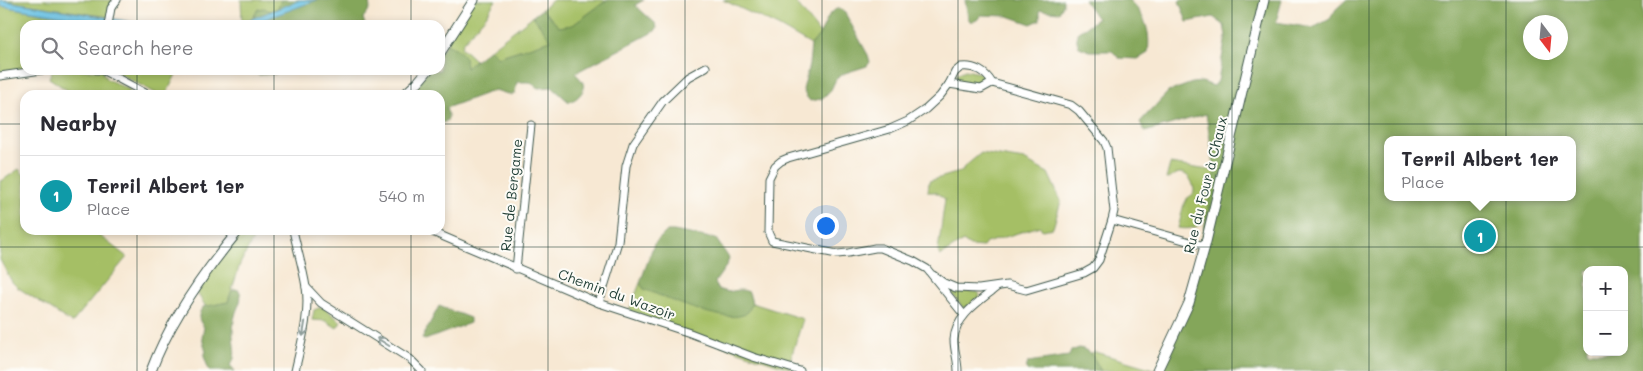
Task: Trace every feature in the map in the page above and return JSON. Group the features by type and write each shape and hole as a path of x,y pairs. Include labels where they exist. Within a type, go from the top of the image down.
{"street":[{"path":"109,20 111,8 117,0"},
{"path":"445,45 474,0"},
{"name":"Rue du Four à Chaux","path":"1157,371 1189,302 1205,246 1264,0"},
{"path":"599,303 618,242 626,166 633,144 663,101 688,77 706,67"},
{"path":"933,275 944,283 956,288 979,289 1012,286 1026,290 1089,271 1099,260 1114,211 1107,148 1104,141 1079,111 1071,105 992,83 984,72 965,67 957,70 949,84 933,103 902,124 890,130 781,161 775,166 769,178 768,232 772,241 837,254 881,248 914,261 927,269 964,315"},
{"path":"0,76 20,73"},
{"path":"111,75 140,90"},
{"path":"409,90 424,75"},
{"path":"949,84 980,89 992,83"},
{"name":"Rue de Bergame","path":"516,268 531,125"},
{"path":"1112,220 1205,246"},
{"path":"151,371 156,356 173,324 209,269 236,235"},
{"path":"294,235 306,286 305,325 295,371"},
{"name":"Chemin du Wazoir","path":"440,235 599,303 690,333 753,357 800,371"},
{"path":"306,286 315,298 410,359 422,371"},
{"path":"958,371 954,338 957,325 964,315 997,286"}],"green space":[{"path":"0,0 117,0 109,17"},
{"path":"241,0 281,0 279,8 270,11 258,9 253,18 242,20"},
{"path":"281,0 369,0 370,9 363,18 364,20 254,20 253,18 258,9 264,8 270,11 278,8"},
{"path":"471,0 496,0 486,16 463,42 461,47 475,60 466,68 446,44"},
{"path":"553,0 607,0 573,25 559,27 542,9"},
{"path":"607,0 644,0 635,5 656,24 657,28 655,31 575,73 584,86 580,95 569,102 552,87 538,88 530,82 517,82 515,93 511,95 495,90 446,108 448,119 445,122 445,90 413,90 424,75 445,75 446,44 457,49 465,57 466,68 490,49 498,57 551,40 533,16 542,9 559,27 573,25"},
{"path":"723,0 794,0 820,34 811,45 778,26"},
{"path":"965,0 1063,0 1063,5 1059,12 1040,10 1040,20 1031,24 1008,16 981,15 977,20 971,22 968,18"},
{"path":"1084,0 1129,0 1146,24 1149,38 1148,53 1138,59 1119,58 1112,51 1090,51 1079,47 1077,33 1097,19"},
{"path":"1282,0 1276,22 1313,28 1330,19 1336,9 1346,0 1643,0 1643,371 1169,371 1159,367 1189,303 1215,171 1206,114 1145,132 1140,122 1168,92 1192,83 1202,82 1214,86 1218,81 1226,36 1224,25 1213,17 1187,22 1179,1"},
{"path":"0,6 87,20 20,20 20,71 0,76"},
{"path":"836,9 842,9 845,13 870,62 867,66 845,73 836,79 830,92 821,99 810,101 803,90 809,65 811,45 820,34 829,15"},
{"path":"533,16 552,40 498,57 490,49"},
{"path":"965,70 980,73 985,77 984,83 981,86 956,81 957,74"},
{"path":"50,75 104,75 107,79 130,90 67,90 49,78"},
{"path":"121,75 176,75 168,90 150,90"},
{"path":"981,153 1024,160 1048,173 1061,201 1053,228 1042,230 1040,226 986,243 983,247 970,246 963,241 940,256 938,251 945,199 935,192 928,192 929,181 963,171 963,168"},
{"path":"1170,164 1215,171 1206,217 1201,224 1187,229 1178,228 1185,203 1193,194 1194,188 1190,179 1183,173 1178,173 1166,179"},
{"path":"19,169 20,170 20,235 98,235 127,257 72,323 17,287 12,282 0,260 0,182"},
{"path":"667,231 716,239 729,258 727,265 715,282 718,289 723,291 744,290 749,292 752,303 746,313 733,317 708,313 644,289 640,283 654,244"},
{"path":"235,235 255,235 240,264 228,302 206,307 195,290"},
{"path":"640,283 644,289 748,312 752,303 803,319 788,367 800,371 787,371 788,368 628,313"},
{"path":"235,289 239,290 241,297 234,320 235,354 230,365 235,371 209,371 204,356 206,351 202,338 204,327 199,320 199,315 203,307 228,302 231,292"},
{"path":"954,291 978,292 980,296 963,308 953,295"},
{"path":"439,306 470,318 470,323 425,340 422,338"},
{"path":"321,307 325,308 341,322 337,328 326,321 312,320 314,310"},
{"path":"1079,348 1090,353 1101,371 1029,371 1026,369 1028,362 1069,356 1071,351"},
{"path":"1095,352 1157,371 1101,371 1090,353"}],"water":[{"path":"0,0 122,20 87,20 0,6"},
{"path":"300,0 317,0 263,20 249,20"}],"place":[{"name":"Terril Albert 1er","path":"1480,236"}]}
